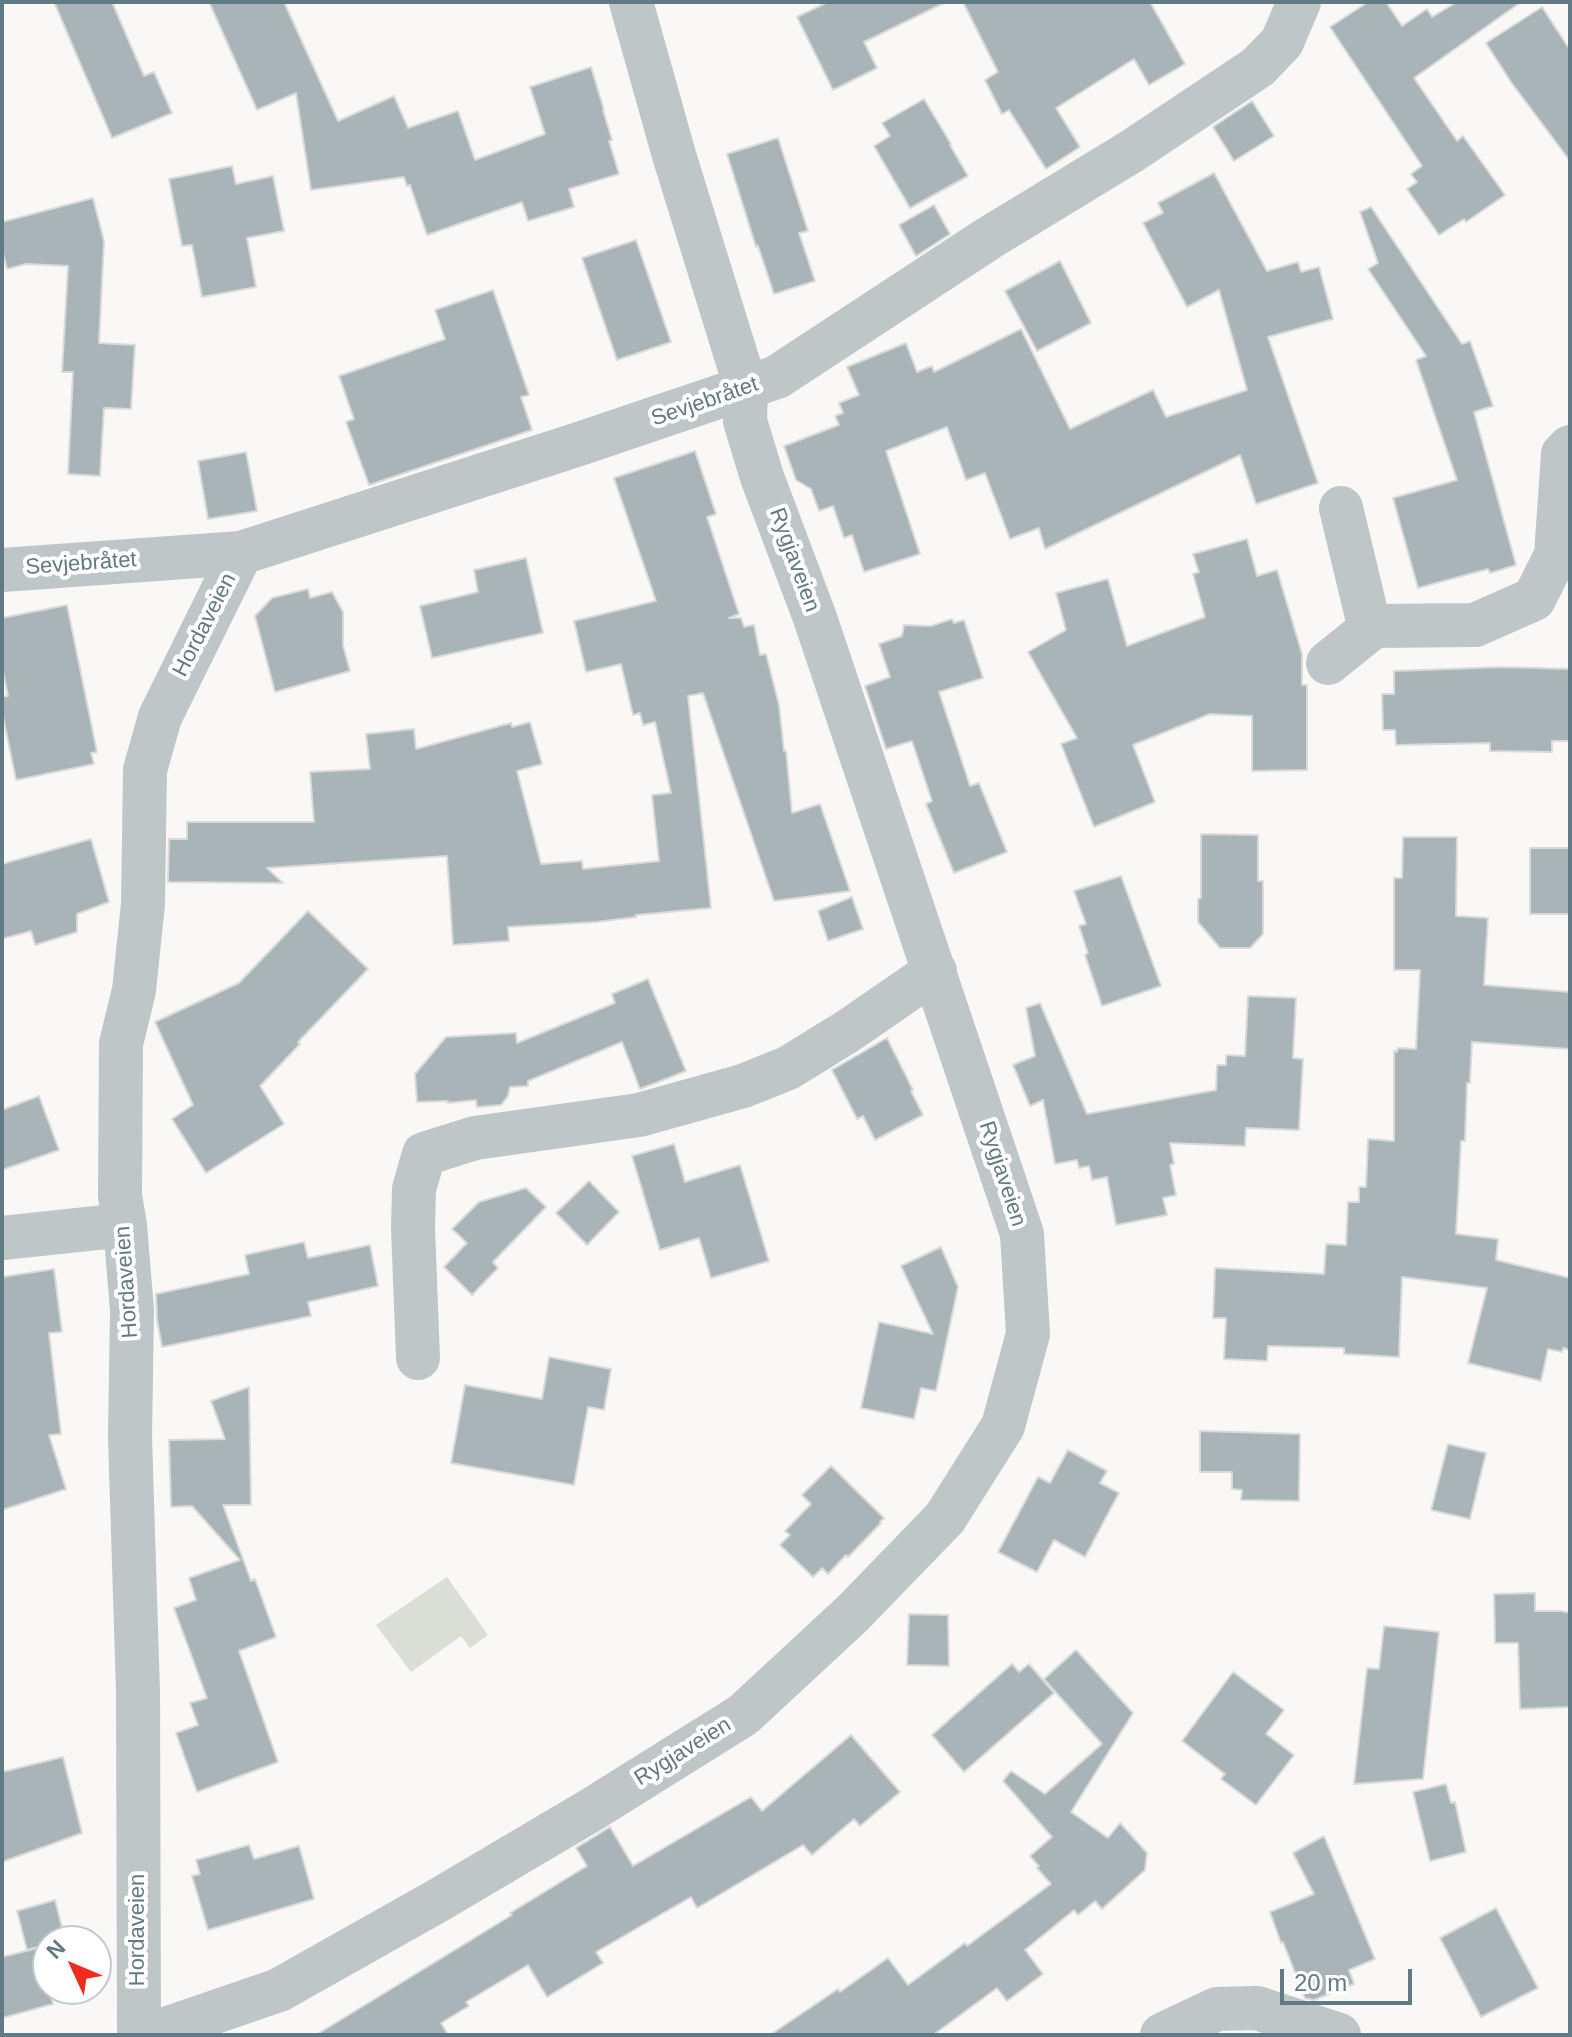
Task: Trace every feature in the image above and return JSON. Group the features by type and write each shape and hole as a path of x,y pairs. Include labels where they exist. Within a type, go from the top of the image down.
{"street":[{"name":"Rygjaveien","path":"148,2035 279,1990 591,1810 743,1715 852,1614 945,1518 1003,1426 1028,1334 1022,1234 815,618 762,477 745,421 746,388 674,155 631,2"},
{"name":"Sevjebråtet","path":"2,570 241,553 777,377 1258,67 1282,42 1299,2"},
{"path":"1328,663 1374,626 1475,625 1534,599 1556,555 1563,454 1570,447"},
{"path":"1341,508 1370,629"},
{"name":"Hordaveien","path":"139,2035 132,1310 120,1196 121,1044 135,988 143,904 144,777 160,717 241,553"},
{"path":"418,1358 414,1189 424,1154 475,1138 639,1115 743,1086 788,1068 935,971"},
{"path":"2,1238 125,1225"},
{"path":"1162,2035 1217,2009 1257,2008 1339,2035"}],"shaded area":[{"path":"447,1577 488,1635 470,1648 461,1636 411,1672 376,1625"}],"building":[{"path":"54,2 112,2 144,76 154,72 172,113 112,138"},
{"path":"209,2 284,2 338,121 394,96 408,128 458,111 475,160 545,134 530,87 591,67 619,174 569,189 574,207 528,221 522,202 427,235 410,185 407,186 404,177 311,190 296,93 257,110"},
{"path":"828,2 946,2 864,42 877,68 833,90 797,17"},
{"path":"963,2 1150,2 1185,64 1149,85 1134,59 1056,108 1080,147 1046,169 1009,110 1002,114 985,80 998,72"},
{"path":"1368,2 1386,2 1402,26 1427,9 1432,17 1457,2 1521,2 1414,78 1457,141 1463,136 1505,195 1466,222 1464,219 1439,235 1407,189 1417,182 1411,174 1422,166 1330,27"},
{"path":"1542,7 1570,50 1570,161 1486,43"},
{"path":"924,99 968,176 910,208 874,146 890,136 882,123"},
{"path":"1252,101 1274,136 1234,161 1213,127"},
{"path":"778,138 808,231 799,233 815,281 774,294 727,154"},
{"path":"232,166 236,184 273,176 284,231 247,238 256,287 202,297 192,245 182,246 169,179"},
{"path":"1214,173 1267,271 1298,262 1301,272 1319,267 1333,319 1268,337 1318,483 1256,504 1240,455 1045,549 1039,528 1010,539 985,473 966,480 947,427 886,451 920,554 864,572 852,535 844,538 833,506 819,511 811,489 796,480 784,446 839,425 835,416 843,413 839,403 859,395 847,367 906,343 917,372 932,366 934,372 1021,329 1070,429 1153,390 1166,417 1247,390 1219,290 1187,307 1143,223 1163,213 1158,203"},
{"path":"93,198 104,241 99,343 135,345 131,409 104,408 100,476 68,474 73,372 62,372 68,266 26,264 7,269 2,249 2,222"},
{"path":"934,205 950,234 916,256 899,225"},
{"path":"1371,207 1462,344 1470,341 1493,406 1474,412 1516,565 1490,573 1488,569 1418,588 1393,498 1457,480 1416,360 1426,356 1368,269 1378,263 1360,212"},
{"path":"636,240 671,342 617,360 582,258"},
{"path":"1060,261 1091,323 1037,351 1005,291"},
{"path":"493,290 529,395 521,397 532,430 369,485 346,422 354,419 339,376 445,339 435,310"},
{"path":"695,451 716,514 707,517 739,614 729,618 741,618 744,627 754,625 760,655 766,654 779,705 792,813 820,804 850,891 774,901 703,693 688,696 711,908 596,922 508,927 509,941 453,945 447,856 267,868 283,883 168,882 169,839 187,839 187,822 314,822 310,772 370,769 366,734 414,729 416,749 511,723 512,727 530,722 542,764 517,771 541,864 582,861 583,869 659,861 652,795 671,793 655,722 643,725 640,713 633,715 621,664 586,672 574,621 656,601 614,478"},
{"path":"246,452 257,511 208,519 198,461"},
{"path":"1247,539 1257,576 1277,570 1302,654 1302,685 1307,685 1307,770 1252,771 1252,716 1210,714 1133,745 1155,802 1094,827 1061,744 1077,738 1028,652 1066,630 1056,593 1108,579 1127,646 1205,617 1193,574 1199,572 1193,554"},
{"path":"526,558 543,633 432,658 420,606 478,592 474,570"},
{"path":"308,589 310,598 332,592 343,612 343,645 350,671 275,692 255,616 272,598"},
{"path":"67,605 97,752 91,753 94,764 16,780 2,711 2,697 8,696 2,666 2,618"},
{"path":"952,619 954,623 964,620 983,678 939,692 970,786 979,783 1007,852 954,873 926,804 932,801 912,741 886,749 865,686 890,677 879,644 902,636 904,625 931,626"},
{"path":"1502,667 1570,669 1570,741 1552,741 1552,752 1490,751 1490,743 1396,745 1395,730 1383,730 1382,694 1394,694 1394,671"},
{"path":"1201,834 1258,835 1258,881 1263,881 1263,934 1250,948 1220,948 1198,922"},
{"path":"1403,837 1457,837 1456,916 1488,918 1484,985 1570,992 1570,1049 1472,1042 1465,1141 1461,1141 1456,1234 1498,1239 1496,1260 1570,1278 1570,1350 1548,1349 1541,1381 1468,1363 1487,1288 1402,1277 1399,1357 1344,1354 1344,1348 1268,1346 1267,1361 1224,1359 1226,1318 1213,1318 1215,1268 1324,1274 1326,1244 1346,1245 1348,1202 1359,1202 1359,1187 1366,1187 1368,1139 1394,1141 1394,1051 1397,1052 1398,1048 1416,1049 1420,970 1394,970 1394,878 1402,878"},
{"path":"91,839 109,902 77,914 77,932 35,945 31,931 2,939 2,864"},
{"path":"1530,848 1570,848 1570,914 1530,914"},
{"path":"1121,876 1161,986 1102,1006 1085,955 1088,953 1079,926 1086,924 1074,891"},
{"path":"852,897 863,929 828,941 818,911"},
{"path":"308,911 368,969 260,1086 284,1124 206,1173 172,1119 193,1105 155,1022 239,983"},
{"path":"648,979 686,1071 640,1089 622,1042 528,1081 528,1086 510,1087 501,1105 477,1107 476,1100 417,1102 415,1074 446,1037 516,1033 517,1043 615,1003 612,994"},
{"path":"1248,996 1296,998 1293,1058 1303,1059 1299,1130 1246,1128 1245,1146 1170,1143 1174,1164 1170,1165 1176,1195 1163,1198 1167,1215 1116,1225 1107,1177 1092,1180 1089,1166 1079,1168 1077,1160 1055,1164 1043,1100 1030,1106 1013,1065 1035,1056 1026,1008 1040,1003 1087,1114 1216,1090 1217,1065 1226,1065 1226,1055 1245,1056"},
{"path":"887,1038 923,1115 875,1140 863,1116 857,1119 832,1070"},
{"path":"39,1096 59,1150 2,1170 2,1110"},
{"path":"674,1144 685,1182 740,1165 769,1261 711,1278 699,1238 660,1250 632,1156"},
{"path":"589,1181 619,1212 587,1245 556,1213"},
{"path":"526,1188 546,1207 493,1262 498,1268 472,1295 444,1267 467,1243 452,1229 479,1202"},
{"path":"304,1242 308,1258 370,1245 378,1286 308,1302 311,1316 162,1347 156,1294 249,1274 245,1255"},
{"path":"941,1247 958,1287 936,1391 921,1388 914,1419 861,1408 879,1322 933,1334 901,1266"},
{"path":"54,1269 62,1332 49,1333 61,1434 49,1435 66,1489 2,1510 2,1277"},
{"path":"549,1357 611,1369 604,1410 588,1407 574,1485 451,1463 465,1385 542,1399"},
{"path":"249,1387 251,1505 223,1505 276,1637 239,1651 278,1762 197,1792 176,1733 198,1725 190,1703 207,1698 174,1608 196,1600 189,1578 240,1560 192,1506 171,1507 169,1440 225,1439 211,1401"},
{"path":"1200,1431 1300,1434 1299,1501 1241,1500 1242,1490 1232,1489 1232,1472 1200,1472"},
{"path":"1448,1444 1486,1453 1470,1519 1431,1510"},
{"path":"1068,1450 1107,1471 1100,1483 1119,1493 1085,1557 1054,1540 1037,1572 998,1552 1038,1477 1050,1483"},
{"path":"831,1466 884,1518 828,1574 822,1568 813,1577 780,1545 790,1535 785,1531 811,1504 802,1495"},
{"path":"1535,1593 1535,1611 1570,1612 1570,1707 1520,1709 1518,1643 1495,1643 1494,1594"},
{"path":"909,1614 948,1615 949,1666 907,1665"},
{"path":"1384,1626 1439,1632 1423,1779 1354,1784 1367,1668 1379,1669"},
{"path":"1076,1650 1133,1713 1071,1812 1108,1838 1120,1823 1147,1853 1145,1870 1102,1909 1095,1901 1078,1915 1074,1910 1025,1950 1043,1974 1007,2001 997,1988 933,2035 770,2035 888,1958 908,1985 1051,1884 1030,1856 1052,1837 1003,1781 1011,1771 1045,1794 1102,1744 1044,1679"},
{"path":"1012,1664 1019,1672 1029,1664 1054,1693 964,1772 932,1735"},
{"path":"1233,1672 1284,1710 1266,1734 1294,1755 1256,1805 1221,1779 1225,1774 1182,1741"},
{"path":"851,1735 900,1792 860,1826 854,1819 812,1855 803,1845 697,1908 691,1897 596,1952 603,1963 547,1997 528,1965 466,2002 469,2006 441,2023 448,2035 316,2035 587,1866 576,1848 610,1827 633,1866 751,1797 762,1811"},
{"path":"63,1757 82,1833 2,1862 2,1772"},
{"path":"1446,1784 1451,1803 1455,1802 1466,1852 1430,1861 1413,1792"},
{"path":"1324,1836 1375,1959 1349,1970 1354,1984 1314,2000 1305,1998 1270,1912 1314,1894 1293,1853"},
{"path":"249,1845 254,1859 299,1846 314,1899 208,1930 192,1876 200,1874 196,1860"},
{"path":"55,1900 61,1925 32,1925 32,1949 27,1950 17,1911"},
{"path":"1496,1908 1538,1988 1481,2017 1440,1938"},
{"path":"32,1950 32,2005 49,2005 2,2018 2,1957"}]}
